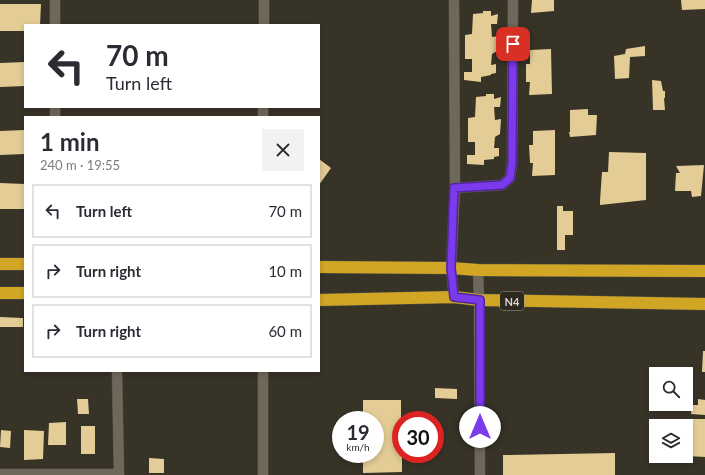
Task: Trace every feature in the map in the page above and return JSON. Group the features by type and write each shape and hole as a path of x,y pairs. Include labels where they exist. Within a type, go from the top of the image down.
{"highway":[{"path":"0,264 24,264"},
{"path":"320,267 451,268 478,270 705,271"},
{"path":"0,293 24,293"},
{"name":"N4","path":"320,300 454,297 480,300 705,304"}],"street":[{"path":"55,0 55,24"},
{"path":"264,0 264,24"},
{"path":"454,0 454,188 451,268 454,297"},
{"path":"454,188 502,185 510,178 512,163 513,0"},
{"path":"478,270 480,300 480,475"},
{"path":"0,474 119,474 117,372"},
{"path":"263,372 263,475"}],"building":[{"path":"532,0 554,0 554,11 531,13"},
{"path":"681,0 705,0 705,9 682,10"},
{"path":"0,4 41,4 40,24 24,24 24,31 0,31"},
{"path":"483,11 491,11 491,16 498,14 497,24 491,24 492,37 498,36 497,51 492,54 491,65 496,64 496,73 481,77 481,82 464,80 464,72 472,72 472,59 465,59 465,35 472,34 473,14 483,13"},
{"path":"645,46 645,56 630,57 629,78 615,79 614,56 625,54 626,49"},
{"path":"551,49 552,94 529,95 530,82 526,82 526,64 530,64 530,50"},
{"path":"24,62 24,86 0,87 0,63"},
{"path":"652,80 661,81 663,91 665,91 665,110 653,110"},
{"path":"486,94 494,94 494,99 501,97 500,107 494,107 495,120 501,119 500,134 495,137 494,148 499,148 499,156 494,157 494,159 484,160 484,165 467,164 467,155 475,155 475,142 468,142 468,118 475,117 476,97 486,96"},
{"path":"588,109 588,115 597,115 596,135 570,137 570,110"},
{"path":"24,130 24,154 0,155 0,131"},
{"path":"555,130 555,175 532,176 533,163 530,163 529,145 533,145 533,131"},
{"path":"609,152 646,153 646,200 600,205 602,172 608,172"},
{"path":"320,160 331,168 320,184"},
{"path":"704,165 701,196 692,197 691,191 675,191 676,173 680,173 676,166"},
{"path":"0,183 24,184 24,209 0,209"},
{"path":"557,206 563,206 563,211 573,211 573,235 565,235 565,250 557,250"},
{"path":"0,317 23,318 23,327 0,327"},
{"path":"703,351 705,351 705,372 702,372"},
{"path":"435,388 457,389 457,399 435,398"},
{"path":"77,399 88,399 89,414 78,414"},
{"path":"698,399 705,400 705,415 691,414 691,411 693,411 693,405 698,405"},
{"path":"363,400 401,400 401,411 392,411 392,463 402,463 402,472 363,473 363,463 384,463 384,411 363,411"},
{"path":"693,419 705,419 705,457 693,456"},
{"path":"66,422 66,445 48,445 49,423"},
{"path":"81,426 95,426 95,454 81,454"},
{"path":"1,430 11,431 10,448 0,447"},
{"path":"24,430 44,431 43,459 24,460"},
{"path":"615,453 615,475 503,475 503,455"},
{"path":"149,458 164,459 164,473 149,473"}],"route":[{"path":"480,427 480,300 454,297 451,268 454,188 502,185 510,178 512,163 513,44"}]}
